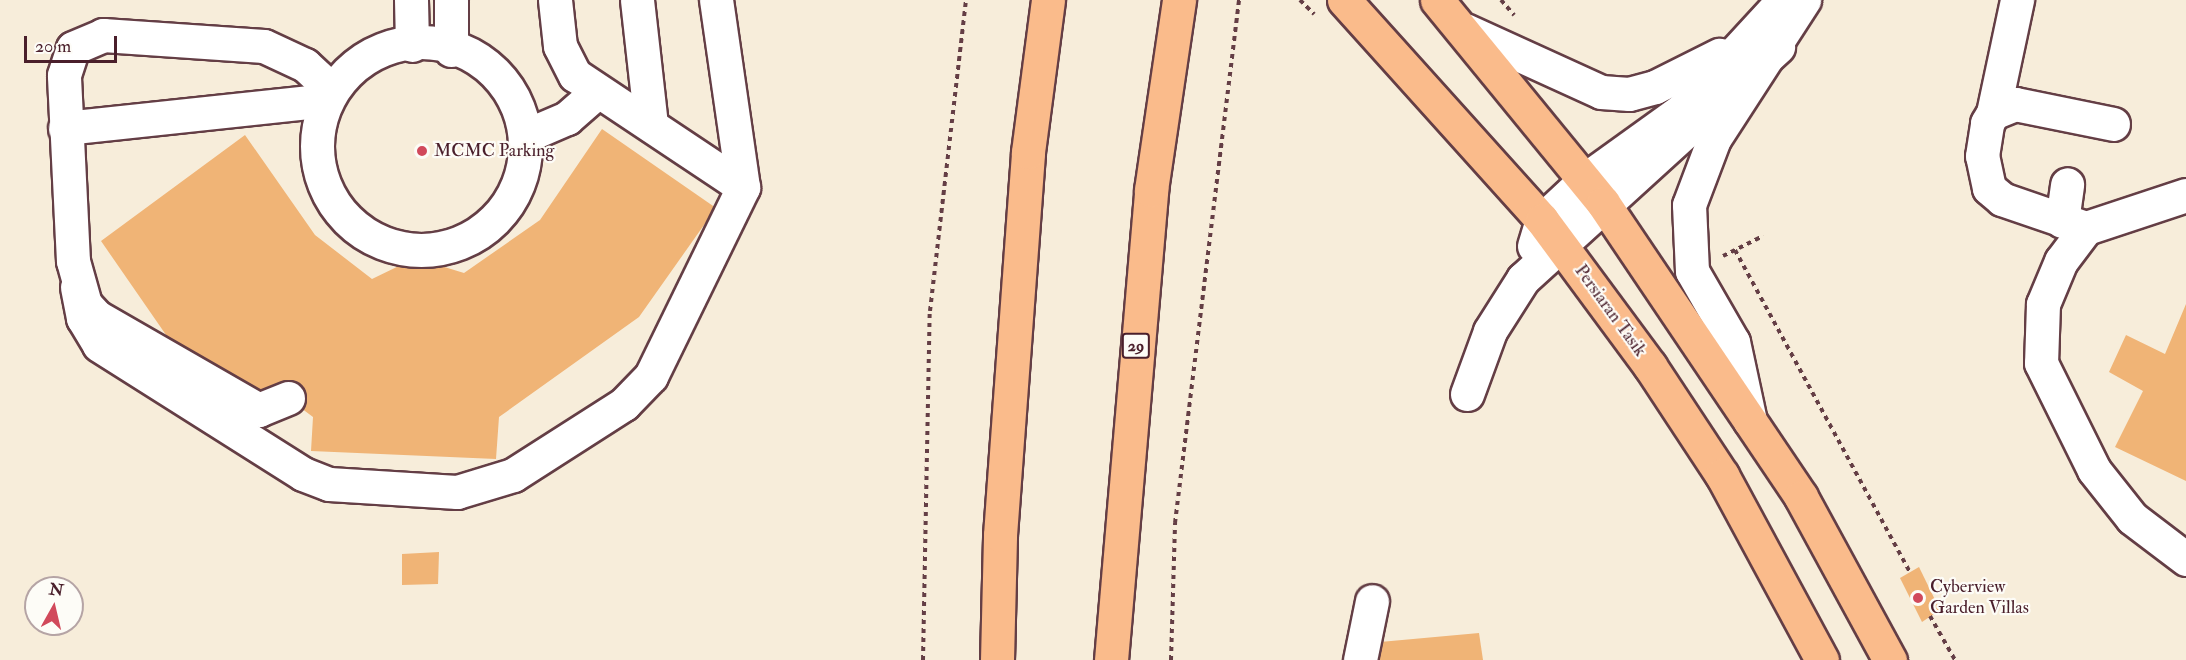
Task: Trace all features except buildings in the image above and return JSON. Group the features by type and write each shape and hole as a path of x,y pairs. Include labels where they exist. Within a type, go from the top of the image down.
{"main road":[{"path":"997,660 1026,175 1048,0"},
{"name":"29","path":"1111,660 1150,190 1179,0"},
{"name":"Persiaran Tasik","path":"1344,0 1551,230 1722,475 1822,660"},
{"path":"1437,0 1466,30 1594,191 1750,425 1801,497 1890,660"}],"lane":[{"path":"411,0 412,45"},
{"path":"451,0 451,50"},
{"path":"555,0 565,61 598,91 743,187"},
{"path":"637,0 651,125"},
{"path":"329,95 305,65 264,46 103,35 73,48 67,59 65,128 77,287 83,318 99,345 284,465 329,484 474,490 513,475 624,404 651,376 743,187 716,0"},
{"path":"1750,425 1733,342 1692,271 1689,205 1698,172 1767,39 1791,0"},
{"path":"1467,394 1490,331 1551,230 1683,109 1767,39 1804,0"},
{"path":"2017,0 1982,156 1989,188 2002,199 2074,224 2186,195"},
{"path":"1466,30 1539,60 1570,80 1600,92 1629,94 1684,76 1767,39"},
{"path":"412,45 451,50 490,67 506,84 525,136 521,179 496,223 453,245 405,246 357,230 326,196 317,142 329,95 366,57 412,45"},
{"path":"525,136 567,118 598,91"},
{"path":"65,128 329,95"},
{"path":"1993,113 2015,104 2078,127 2113,124"},
{"path":"2067,184 2074,224 2043,304 2041,363 2094,470 2132,518 2186,559"},
{"path":"77,287 97,317 241,401 260,410 288,398"},
{"path":"1360,660 1372,601"}],"path":[{"path":"923,660 930,311 966,0"},
{"path":"1171,660 1175,523 1227,78 1239,0"},
{"path":"1692,271 1764,236"},
{"path":"1735,250 1910,572"},
{"path":"1930,616 1955,660"}],"place":[{"name":"MCMC Parking","path":"422,151"},
{"name":"Cyberview Garden Villas","path":"1918,598"}]}
